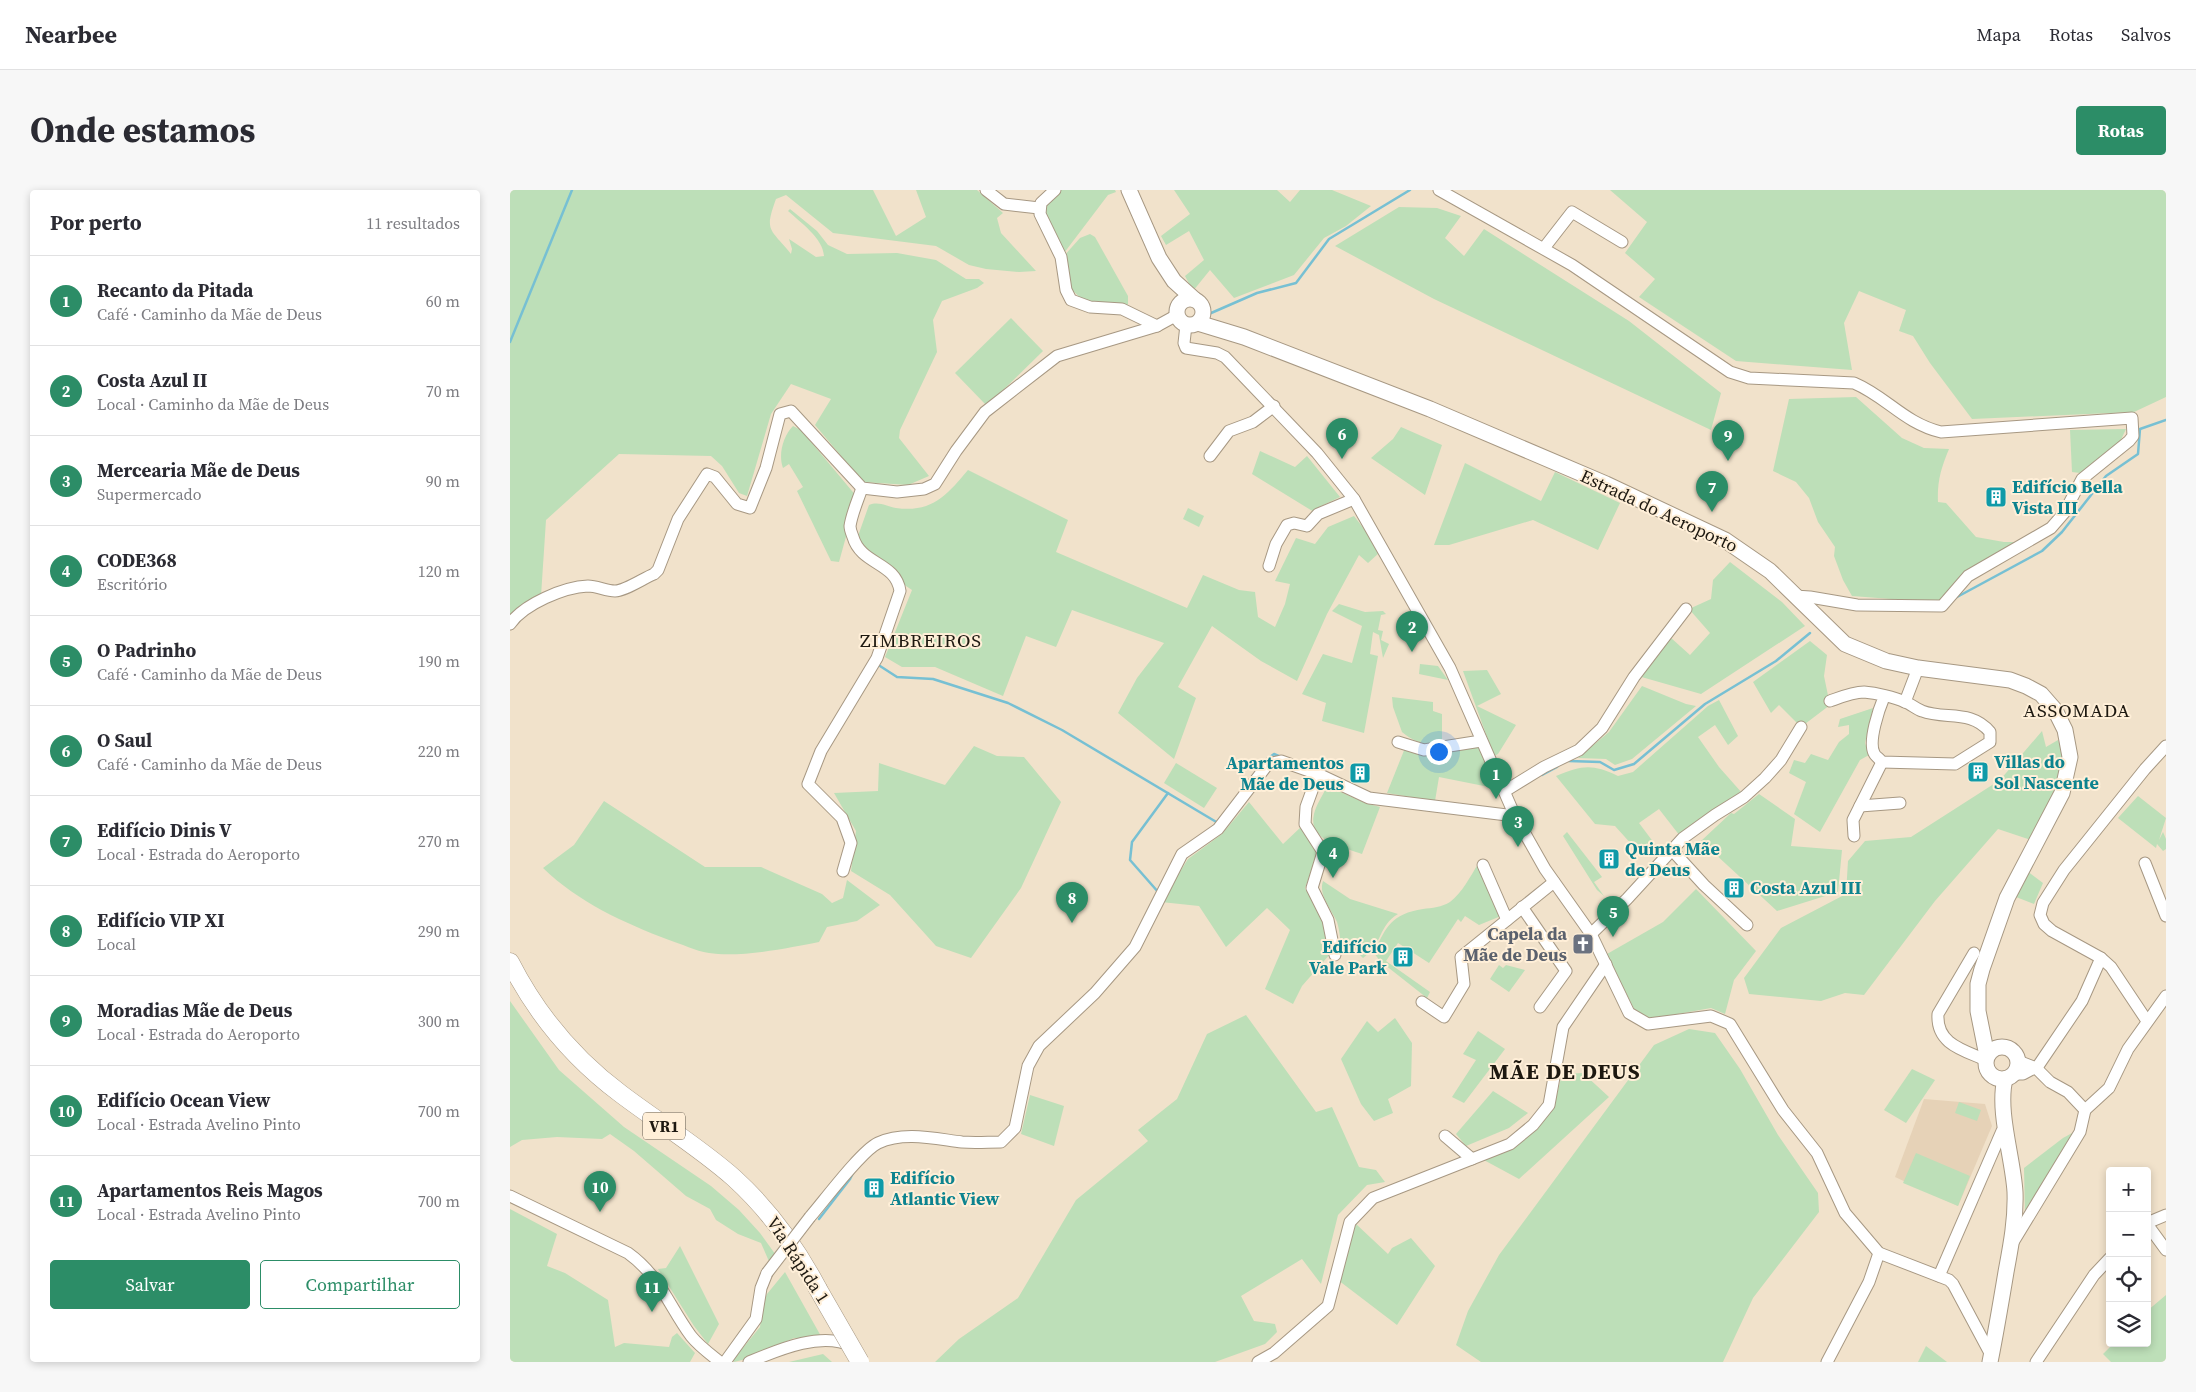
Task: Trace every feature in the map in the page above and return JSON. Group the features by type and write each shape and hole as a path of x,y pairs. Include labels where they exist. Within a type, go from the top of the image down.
{"highway":[{"name":"Via Rápida 1","path":"510,962 537,1008 569,1048 620,1094 715,1162 749,1193 788,1238 848,1362"},
{"name":"Via Rápida 1","path":"510,985 543,1035 584,1077 612,1101 708,1170 741,1199 814,1291 860,1362"}],"main road":[{"name":"Estrada do Aeroporto","path":"1129,190 1159,258 1174,281 1190,313 1244,337 1430,408 1606,484 1725,540 1770,571 1845,644 1886,661 1918,668 2010,680 2041,694 2065,730 2070,757 2062,792 1980,954 1978,1011 1987,1058 1987,1068 2010,1073"},
{"name":"Estrada do Aeroporto","path":"1980,954 1986,987 1990,1028 2000,1047"},
{"path":"1987,1058 1992,1050 2000,1047 2013,1051 2010,1073 2002,1100 2005,1135 2012,1160 2015,1193 2012,1245 1991,1359"}],"street":[{"path":"986,190 1004,204 1039,208"},
{"path":"1055,190 1044,199 1039,208 1040,214 1061,257 1066,290 1071,300 1090,307 1122,309 1157,326"},
{"path":"1440,190 1572,265 1730,372 1743,376 1854,383 1870,390 1910,421 1924,428 1941,432 2132,418 2133,430 2129,441 2082,480 2064,513 2051,528 1968,576 1942,606 1857,605 1795,596"},
{"path":"1544,248 1572,212 1622,242"},
{"path":"510,624 528,608 562,592 591,586 614,591 654,574 658,570 678,519 707,474 715,476 737,504 750,508 766,468 780,414 791,411 862,488 897,492 924,489 935,484 956,451 985,412 1057,356 1157,326 1190,313"},
{"path":"1190,313 1184,343 1186,348 1217,353 1224,357 1318,453 1354,498 1450,668 1515,816 1554,882 1591,934 1629,1013 1648,1024 1711,1016 1730,1024 1783,1110 1817,1153 1845,1213 1879,1253 1939,1276 1953,1284 1991,1359"},
{"path":"1210,456 1229,431 1253,422 1274,406"},
{"path":"843,871 851,843 842,818 808,784 821,751 877,658 900,591 899,582 893,574 861,554 854,542 850,528 862,488"},
{"path":"1269,566 1276,544 1287,525 1294,523 1307,526 1318,514 1354,498"},
{"path":"1505,791 1544,767 1579,750 1602,728 1634,677 1686,609"},
{"path":"1905,702 1918,668"},
{"path":"1830,701 1861,692 1884,697 1905,702 1925,712 1957,715 1972,719 1990,732 1990,742 1955,764 1882,762 1874,754 1872,744 1884,697"},
{"path":"1591,934 1683,838 1744,797 1765,778 1781,760 1801,727"},
{"path":"1398,742 1424,750 1481,741"},
{"path":"2147,1021 2119,978 2101,958 2052,931 2044,924 2040,914 2043,903 2064,870 2145,769 2166,746"},
{"path":"725,1362 756,1319 761,1288 767,1274 810,1217 861,1158 877,1144 898,1138 933,1137 963,1142 1001,1142 1015,1128 1028,1066 1039,1046 1095,992 1135,947 1182,854 1218,829 1268,764 1281,761 1318,774 1369,798 1515,816"},
{"path":"1854,836 1852,826 1882,762"},
{"path":"1318,774 1306,807 1305,824 1323,852 1312,888 1328,920 1335,954"},
{"path":"1860,806 1900,803"},
{"path":"1672,850 1704,885 1747,925"},
{"path":"2145,863 2166,916"},
{"path":"1483,865 1507,920"},
{"path":"1422,1002 1444,1016 1464,984 1461,957 1554,882"},
{"path":"1522,908 1566,972 1540,1007"},
{"path":"1980,954 1938,1014 1938,1021 1940,1030 1949,1043 1960,1050 1987,1058"},
{"path":"2010,1073 2036,1068 2082,1002 2101,958"},
{"path":"1258,1362 1274,1353 1328,1306 1350,1222 1373,1198 1510,1144 1533,1125 1549,1105 1564,1027 1606,964"},
{"path":"2012,1245 2080,1132 2085,1110 2109,1088 2122,1058 2166,996"},
{"path":"2036,1068 2050,1082 2068,1092 2085,1110"},
{"path":"2010,1073 2050,1082"},
{"path":"1939,1276 2005,1135"},
{"path":"1445,1136 1472,1159"},
{"path":"510,1196 628,1253 639,1261 659,1284 692,1337 720,1362"},
{"path":"2151,1221 2166,1215"},
{"path":"2151,1229 2166,1250"},
{"path":"1827,1362 1869,1282 1879,1253"},
{"path":"2036,1362 2094,1275 2106,1262"},
{"path":"748,1362 798,1344 836,1340 851,1345 864,1355 866,1362"}],"shaded area":[{"path":"1924,1099 1985,1104 1992,1126 1958,1206 1895,1177"}],"green space":[{"path":"510,190 873,190 896,236 926,217 916,190 977,190 1003,213 997,218 1001,233 1036,271 1019,272 986,269 969,265 936,246 833,233 786,195 776,199 770,218 771,229 791,254 792,249 789,239 816,257 824,256 820,243 788,211 790,209 817,231 828,245 847,254 897,253 936,260 966,279 979,279 984,283 977,288 942,301 933,320 937,352 900,430 899,438 929,476 908,485 863,482 815,425 831,399 791,384 771,414 747,496 739,493 722,466 711,456 619,454 546,520 541,596 510,617"},
{"path":"1055,190 1115,190 1116,192 1108,195 1061,257 1041,203"},
{"path":"1174,190 1277,190 1290,202 1300,190 1332,190 1371,206 1346,226 1324,238 1294,275 1234,298 1210,270 1193,291 1185,276 1204,260 1189,231 1166,245 1161,236 1190,214"},
{"path":"1610,190 2166,190 2166,397 2134,412 1972,419 1930,363 1913,336 1899,331 1906,310 1859,291 1844,323 1852,370 1736,361 1639,297 1655,279 1625,253 1647,222"},
{"path":"1399,207 1437,208 1461,216 1445,238 1464,256 1484,229 1629,321 1721,393 1711,430 1434,299 1335,246"},
{"path":"1090,234 1095,237 1128,296 1126,307 1088,305 1070,288 1063,257 1080,238"},
{"path":"1011,318 1043,351 987,406 955,373"},
{"path":"1856,397 1902,438 1924,448 1949,449 1940,475 1938,502 1946,503 1976,537 2004,542 2018,542 1968,570 1954,583 1943,603 1852,596 1843,580 1834,556 1835,547 1818,522 1809,498 1796,482 1773,471 1789,399"},
{"path":"793,426 801,430 857,497 839,562 831,561 797,491 803,487 789,464 783,468 782,446 789,430"},
{"path":"1401,427 1442,445 1425,495 1371,458 1393,439"},
{"path":"2126,429 2119,444 2080,473 2072,472 2070,430"},
{"path":"1260,451 1295,467 1307,456 1340,497 1319,507 1314,512 1252,474"},
{"path":"1465,463 1541,501 1555,472 1620,503 1598,550 1533,520 1449,545 1434,545"},
{"path":"968,470 1068,520 1056,552 1187,608 1203,575 1239,590 1255,592 1258,617 1275,627 1285,604 1290,584 1275,581 1296,538 1315,544 1328,527 1354,516 1371,538 1379,553 1368,563 1359,555 1327,614 1297,681 1261,661 1212,626 1178,687 1196,698 1174,759 1118,713 1137,678 1164,643 1072,610 1056,647 1026,636 1003,696 935,667 902,667 885,657 912,590 870,562 858,536 869,505 879,504 909,509 929,505 953,487"},
{"path":"1188,508 1204,516 1199,527 1183,519"},
{"path":"1730,562 1782,602 1805,626 1701,694 1638,676 1670,637 1690,655 1710,633 1689,609 1711,599 1713,580"},
{"path":"1339,604 1365,612 1383,611 1386,614 1381,615 1378,630 1383,631 1381,640 1389,644 1383,658 1379,635 1373,632 1370,654 1378,656 1364,733 1322,721 1326,703 1302,694 1323,654 1352,663 1362,626 1332,611"},
{"path":"1810,641 1827,655 1824,676 1830,705 1801,727 1779,705 1771,713 1753,682"},
{"path":"1420,664 1438,666 1448,680 1419,674"},
{"path":"1487,670 1501,694 1477,706 1516,725 1498,754 1494,756 1463,671"},
{"path":"1642,686 1686,704 1696,706 1632,759 1615,765 1606,759 1578,758 1609,732"},
{"path":"1392,697 1433,702 1433,711 1442,714 1442,743 1431,744 1421,742 1402,732 1393,707"},
{"path":"1719,700 1738,736 1728,745 1715,725 1698,737 1719,767 1742,793 1680,836 1659,809 1639,823 1657,847 1643,857 1615,826 1595,824 1556,776 1587,767 1601,769 1618,776 1633,772 1708,706"},
{"path":"1873,708 1865,743 1869,755 1860,760 1820,832 1794,814 1806,782 1789,773 1794,760 1805,763 1811,754 1828,760 1839,742 1849,734 1849,725 1838,727 1840,719"},
{"path":"2042,731 2046,747 2058,740 2064,756 2053,793 2031,840 1998,829 1935,901 1864,995 1845,993 1821,1001 1749,994 1744,978 1781,928 1846,894 1848,861 1865,841 1911,837 2000,780"},
{"path":"974,746 997,756 1024,757 1061,802 1021,888 971,958 936,946 890,895 851,871 856,831 834,793 878,791 879,763 945,785"},
{"path":"1479,746 1499,789 1439,777 1435,801 1387,793 1405,748 1424,756"},
{"path":"1176,763 1217,788 1204,808 1164,783"},
{"path":"1327,786 1365,803 1380,807 1362,854 1321,837 1316,831 1313,823 1314,814"},
{"path":"1759,794 1795,819 1791,846 1842,850 1838,892 1777,911 1701,841 1731,813 1734,814"},
{"path":"2138,796 2166,818 2159,840 2163,832 2166,839 2166,849 2163,851 2157,844 2156,848 2118,818"},
{"path":"604,801 705,867 761,867 822,894 832,903 843,898 847,880 880,905 857,921 827,927 819,942 779,949 721,954 699,951 669,940 619,919 586,901 543,868 574,845"},
{"path":"1249,802 1283,844 1302,826 1317,854 1305,888 1324,922 1331,953 1302,986 1293,1004 1265,989 1290,930 1267,908 1226,947 1199,906 1161,902 1188,859 1222,834"},
{"path":"1567,832 1602,877 1594,882 1604,896 1597,890 1563,836"},
{"path":"1478,864 1501,916 1479,925 1465,916 1461,922 1458,919 1429,963 1398,943 1386,961 1430,992 1427,998 1380,961 1374,953 1382,935 1391,923 1412,911 1440,906 1450,902 1462,889"},
{"path":"2027,871 2043,883 2034,904 2016,897"},
{"path":"1323,881 1350,899 1398,914 1387,924 1374,947 1363,958 1356,951 1342,951 1337,922 1322,892"},
{"path":"1696,889 1756,951 1734,980 1725,1014 1711,1008 1650,1019 1634,1009 1607,954 1663,922"},
{"path":"1499,965 1503,968 1506,965 1525,970 1509,992 1490,979"},
{"path":"510,1001 559,1070 624,1127 711,1186 739,1210 760,1233 778,1258 771,1266 761,1243 738,1234 716,1220 710,1209 686,1196 634,1151 610,1134 602,1139 557,1137 522,1140 510,1147"},
{"path":"1246,1015 1316,1112 1332,1107 1359,1167 1376,1170 1385,1182 1367,1185 1338,1215 1321,1284 1302,1259 1241,1296 1254,1321 1275,1324 1277,1332 1265,1344 1215,1362 935,1362 959,1339 1018,1298 1076,1200 1148,1141 1138,1130 1177,1099 1207,1034"},
{"path":"1395,1018 1412,1043 1411,1086 1388,1099 1393,1113 1374,1121 1361,1104 1341,1059 1367,1021 1378,1032"},
{"path":"1689,1029 1715,1033 1740,1069 1778,1135 1818,1193 1819,1212 1753,1298 1723,1362 1481,1362 1456,1345 1468,1311 1499,1255 1654,1045"},
{"path":"1478,1031 1505,1049 1464,1103 1452,1097 1476,1060 1463,1054"},
{"path":"1912,1069 1935,1080 1906,1123 1884,1110"},
{"path":"1583,1073 1609,1097 1519,1179 1482,1159 1554,1107 1562,1074"},
{"path":"1493,1091 1528,1113 1509,1128 1466,1146 1456,1134"},
{"path":"1030,1095 1064,1106 1054,1146 1021,1134"},
{"path":"1959,1102 1981,1110 1977,1121 1955,1113"},
{"path":"2074,1132 2025,1217 2024,1168 2063,1138"},
{"path":"1916,1153 1970,1176 1958,1206 1903,1183"},
{"path":"510,1209 557,1234 547,1266 565,1273 608,1300 615,1347 624,1343 669,1347 672,1337 677,1333 695,1353 690,1362 510,1362"},
{"path":"1356,1224 1388,1254 1392,1248 1411,1238 1435,1266 1397,1325 1338,1280"},
{"path":"680,1246 719,1324 708,1344 694,1326 658,1269 666,1268"},
{"path":"785,1272 822,1338 794,1338 746,1359 734,1362 733,1360 760,1327 763,1303 767,1294"},
{"path":"2166,1295 2166,1362 2111,1362 2103,1354 2110,1347 2151,1347 2151,1308"},
{"path":"1926,1346 1947,1362 1918,1362"},
{"path":"823,1354 832,1362 789,1362"}],"waterway":[{"path":"510,342 572,190"},
{"path":"1202,317 1257,293 1296,283 1329,239 1410,190"},
{"path":"1957,597 2042,551 2062,532 2106,476 2138,454 2140,429 2166,420"},
{"path":"1569,761 1600,762 1614,770 1634,764 1705,704 1776,661 1810,633"},
{"path":"880,666 897,677 933,679 1008,703 1062,730 1218,823"},
{"path":"1260,765 1274,754 1281,757"},
{"path":"1542,775 1557,767"},
{"path":"1159,893 1130,860 1132,842 1168,793"},
{"path":"819,1219 853,1173"}],"place":[{"name":"O Saul","path":"1342,459"},
{"name":"Moradias Mãe de Deus","path":"1728,461"},
{"name":"Edifício Bella Vista III","path":"1996,497"},
{"name":"Edifício Dinis V","path":"1712,512"},
{"name":"Costa Azul II","path":"1412,652"},
{"name":"Villas do Sol Nascente","path":"1978,772"},
{"name":"Apartamentos Mãe de Deus","path":"1360,773"},
{"name":"Recanto da Pitada","path":"1496,799"},
{"name":"Mercearia Mãe de Deus","path":"1518,847"},
{"name":"Quinta Mãe de Deus","path":"1609,859"},
{"name":"CODE368","path":"1333,878"},
{"name":"Costa Azul III","path":"1734,888"},
{"name":"Edifício VIP XI","path":"1072,923"},
{"name":"O Padrinho","path":"1613,937"},
{"name":"Capela da Mãe de Deus","path":"1583,944"},
{"name":"Edifício Vale Park","path":"1403,957"},
{"name":"Edifício Atlantic View","path":"874,1188"},
{"name":"Edifício Ocean View","path":"600,1212"},
{"name":"Apartamentos Reis Magos","path":"652,1312"}],"district":[{"name":"ZIMBREIROS","path":"921,640"},
{"name":"ASSOMADA","path":"2077,710"},
{"name":"MÃE DE DEUS","path":"1565,1071"}]}
